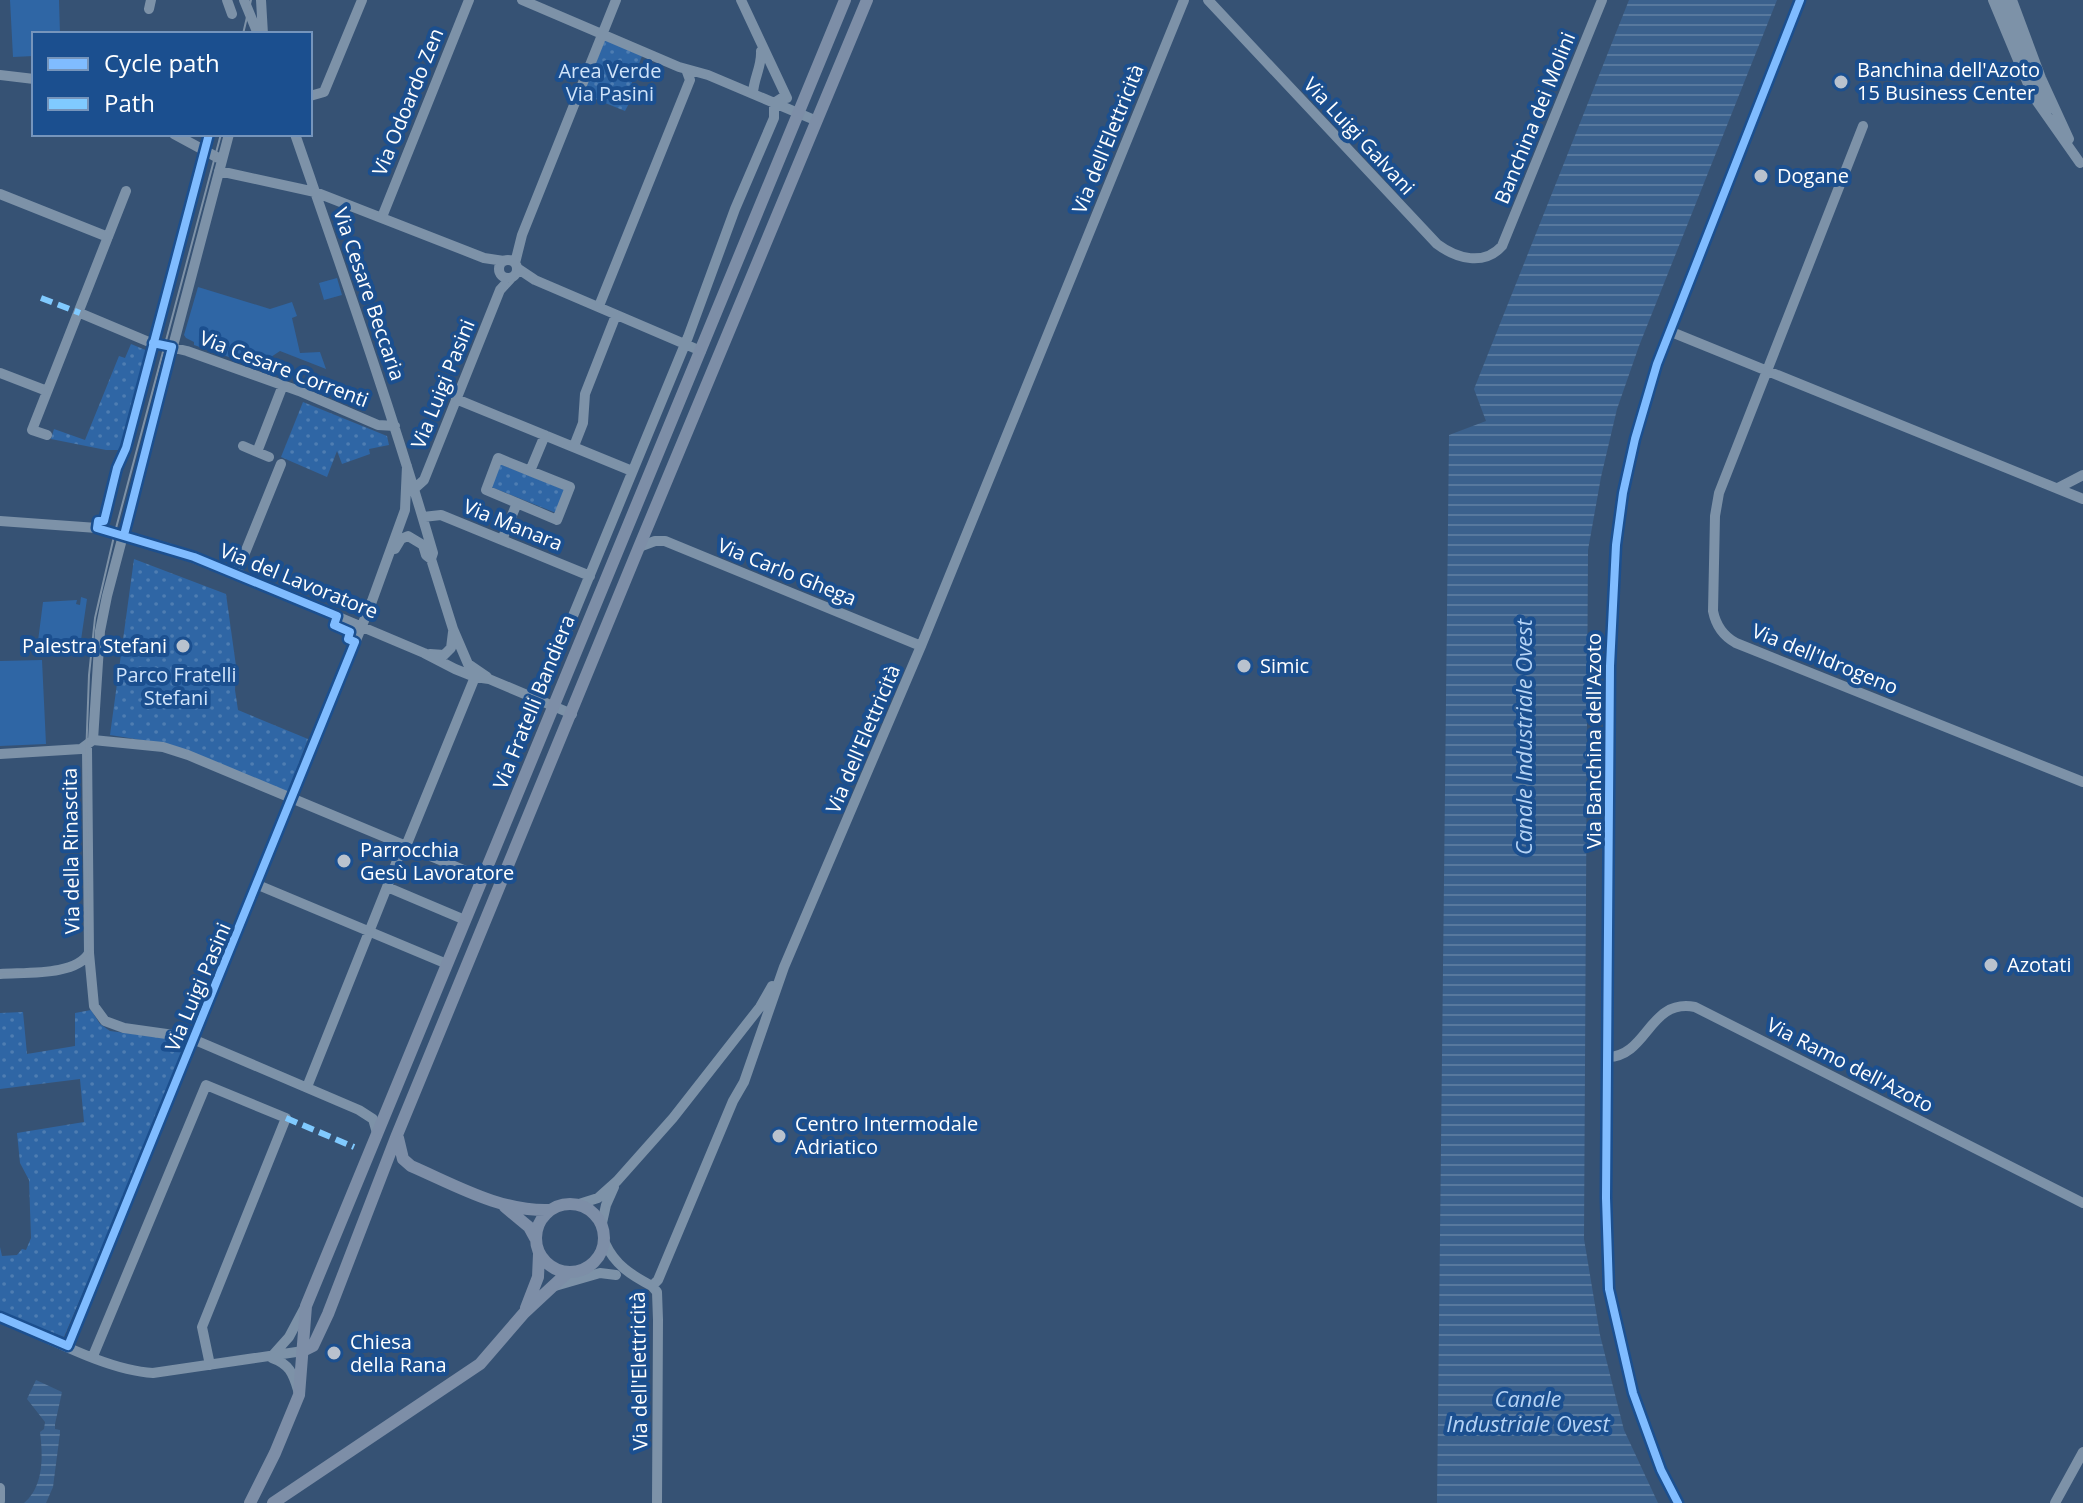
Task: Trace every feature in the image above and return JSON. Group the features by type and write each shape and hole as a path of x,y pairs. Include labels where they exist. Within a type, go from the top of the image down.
{"main road":[{"name":"Via Fratelli Bandiera","path":"303,1351 306,1306 701,351 796,112 845,0"},
{"name":"Via Fratelli Bandiera","path":"303,1351 313,1346 328,1314 397,1135 867,0"},
{"path":"397,1135 401,1154 411,1166"},
{"path":"385,1166 411,1166 502,1205 528,1211 550,1210"},
{"path":"535,1238 542,1217 559,1205 579,1204 602,1223 605,1243 602,1253 587,1268 568,1272 556,1270 539,1254"},
{"path":"502,1205 529,1227 539,1254 538,1277 524,1313"},
{"path":"273,1503 480,1364 524,1313 568,1272"},
{"path":"306,1306 314,1317 328,1314"},
{"path":"250,1503 299,1395 303,1351"}],"street":[{"path":"227,0 232,14"},
{"path":"244,0 250,32"},
{"path":"260,32 261,0"},
{"path":"312,95 324,92 362,0"},
{"name":"Via Odoardo Zen","path":"382,217 469,0"},
{"path":"522,0 688,74 703,74 817,121"},
{"name":"Via Luigi Pasini","path":"414,489 424,480 616,0"},
{"path":"741,0 765,65 796,112"},
{"name":"Via dell'Elettricità","path":"657,1503 658,1320 657,1292 652,1286 658,1280 733,1101 744,1082 784,967 921,646 1184,0"},
{"name":"Via Luigi Galvani","path":"1208,0 1437,244 1455,255 1474,259 1486,257 1500,248"},
{"name":"Banchina dei Molini","path":"1500,248 1602,0"},
{"name":"Via Banchina dell'Azoto","path":"1678,1503 1641,1419 1624,1362 1609,1289 1606,1219 1610,666 1616,545 1635,439 1669,331 1800,0"},
{"path":"1993,0 2033,96 2081,166"},
{"path":"2002,0 2039,92 2081,166"},
{"path":"2012,0 2041,78 2081,166"},
{"path":"248,13 259,32"},
{"path":"753,94 753,85 765,65"},
{"path":"599,306 688,74"},
{"path":"0,75 32,79"},
{"path":"774,103 785,96"},
{"name":"Via Fratelli Bandiera","path":"542,691 774,118 774,103"},
{"name":"Via dell'Idrogeno","path":"1863,126 1722,482 1716,504 1713,611 1720,630 1736,643 2083,782"},
{"path":"177,136 220,166 315,192 382,217 701,351"},
{"name":"Via della Rinascita","path":"228,136 100,631 87,746 89,953 95,1010 109,1023 194,1039 307,1087 368,1115 373,1119 377,1133"},
{"name":"Via Cesare Beccaria","path":"296,136 395,426 453,629 468,664 489,679"},
{"path":"47,435 32,430 126,191"},
{"path":"0,194 108,237"},
{"name":"Via Cesare Correnti","path":"80,313 123,331 283,385 378,425 395,426"},
{"path":"574,446 583,423 585,394 616,315"},
{"path":"1669,331 2083,499"},
{"path":"0,373 47,391"},
{"path":"257,452 283,385"},
{"path":"456,399 632,471"},
{"path":"530,471 545,435"},
{"path":"243,446 269,457"},
{"path":"498,458 530,471 570,487 557,520 486,490 498,458"},
{"path":"236,575 281,464"},
{"name":"Via Cesare Beccaria","path":"361,627 405,510 407,466"},
{"path":"2058,488 2083,475"},
{"path":"502,540 517,503"},
{"name":"Via Manara","path":"423,517 441,515 590,576"},
{"name":"Via del Lavoratore","path":"0,521 69,525 124,535 194,557 475,677 489,679 572,714"},
{"path":"389,557 401,539 408,536 423,545 431,559"},
{"name":"Via Carlo Ghega","path":"639,547 665,541 921,646"},
{"path":"357,639 364,634 378,633 371,618 370,605"},
{"name":"Via Luigi Pasini","path":"68,1346 361,627"},
{"path":"424,653 444,655 451,648 453,629"},
{"path":"307,1087 368,930 475,677"},
{"path":"0,754 87,746 163,747 483,878"},
{"path":"258,885 447,964"},
{"path":"387,887 465,920"},
{"name":"Via della Rinascita","path":"66,968 81,964 89,953"},
{"path":"579,1204 598,1198 617,1181 760,1007 784,967"},
{"path":"0,974 66,968 82,972 92,986"},
{"name":"Via Ramo dell'Azoto","path":"1608,1057 1629,1050 1666,1011 1682,1005 1695,1007 2083,1203"},
{"path":"93,1356 206,1085 286,1118 202,1327 210,1365"},
{"path":"602,1223 617,1181"},
{"path":"605,1243 612,1257 630,1275 652,1286"},
{"path":"587,1268 616,1275"},
{"path":"550,1289 590,1275 630,1275"},
{"name":"Via Fratelli Bandiera","path":"270,1357 289,1337 306,1306"},
{"path":"2,1320 140,1372 303,1351"},
{"path":"270,1357 283,1362 290,1369 299,1395"},
{"path":"2055,1503 2083,1452"},
{"path":"0,1488 0,1501"}],"green space":[{"path":"10,0 59,0 60,32 32,32 32,56 13,57"},
{"name":"Area Verde Via Pasini","path":"605,40 642,56 631,85 637,88 625,111 583,94"},
{"path":"337,278 342,295 324,300 319,283"},
{"path":"198,287 270,309 292,302 297,316 292,318 300,353 320,352 326,369 280,351 271,357 269,371 194,345 184,335"},
{"path":"131,344 148,351 121,450 51,439 54,429 85,440 119,356 125,358"},
{"path":"303,402 387,436 389,445 369,449 370,454 342,464 337,451 327,477 281,457"},
{"path":"500,464 565,490 556,513 491,487"},
{"name":"Parco Fratelli Stefani","path":"134,559 226,594 236,666 238,710 308,739 288,792 167,744 110,735"},
{"path":"81,597 87,599 81,640 38,641 43,602 77,600 76,604 80,605"},
{"path":"42,660 46,744 0,746 0,661"},
{"path":"91,1010 100,1024 110,1031 189,1044 64,1337 0,1312 0,1247 2,1256 17,1255 22,1249 26,1250 31,1238 29,1180 20,1163 17,1133 84,1122 80,1079 0,1089 0,1013 23,1012 27,1054 75,1046 75,1013"}],"water":[{"name":"Canale Industriale Ovest","path":"1629,0 1777,0 1639,346 1617,409 1588,550 1584,1239 1600,1335 1624,1430 1658,1503 1437,1503 1449,435 1486,421 1474,389"},
{"path":"36,1380 62,1392 55,1424 55,1429 60,1433 53,1487 46,1503 24,1503 31,1496 41,1470 40,1432 45,1422 27,1399"}],"tram line":[{"path":"243,32 251,0"},
{"path":"0,974 61,969 73,965 89,952 86,758 95,618 220,136"}],"marked path":[{"path":"41,298 80,313"},
{"path":"286,1118 354,1147"}],"cycle path":[{"path":"1678,1503 1661,1470 1633,1393 1609,1289 1606,1198 1610,666 1616,545 1635,439 1657,364 1800,0"},
{"path":"0,1317 68,1346 355,642 348,639 350,632 334,625 337,616 194,557 97,528 98,521 104,521 117,468 126,448 208,136"},
{"path":"124,535 172,347 153,343"}],"place":[{"name":"Banchina dell'Azoto 15 Business Center","path":"1841,82"},
{"name":"Dogane","path":"1761,176"},
{"name":"Palestra Stefani","path":"183,646"},
{"name":"Simic","path":"1244,666"},
{"name":"Parrocchia Gesù Lavoratore","path":"344,861"},
{"name":"Azotati","path":"1991,965"},
{"name":"Centro Intermodale Adriatico","path":"779,1136"},
{"name":"Chiesa della Rana","path":"334,1353"}]}
